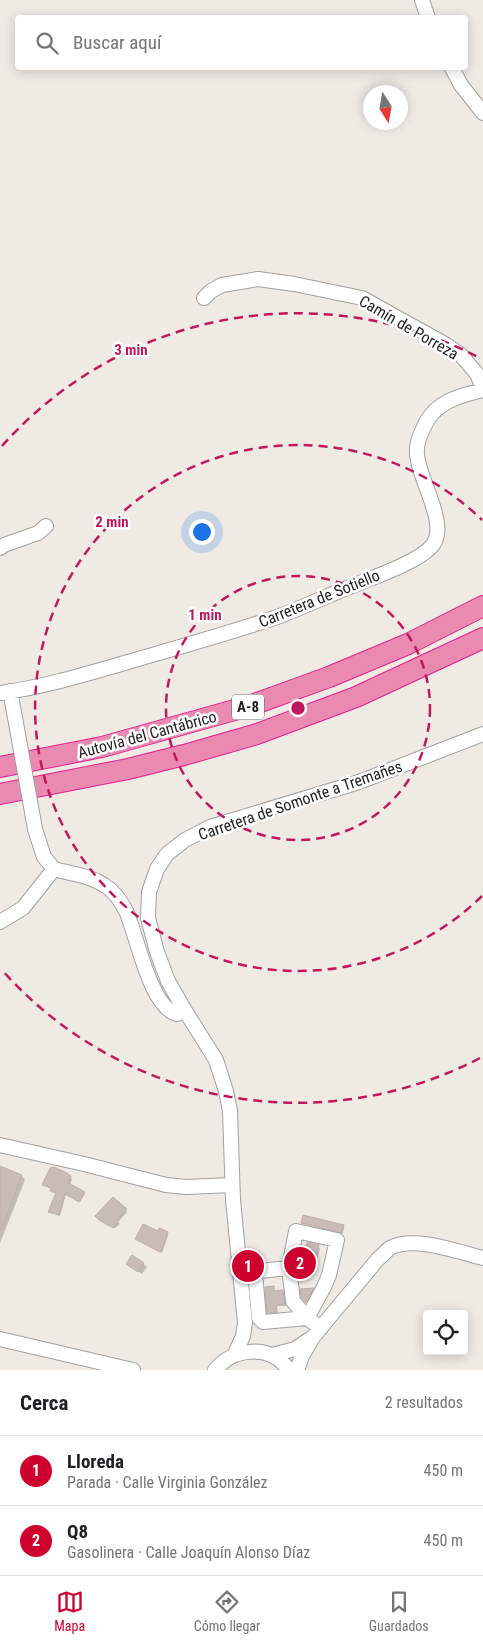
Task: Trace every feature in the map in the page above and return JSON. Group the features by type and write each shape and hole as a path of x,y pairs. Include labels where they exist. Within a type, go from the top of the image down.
{"highway":[{"name":"Autovía del Cantábrico","path":"0,767 102,747 250,706 329,677 408,644 483,606"},
{"name":"Autovía del Cantábrico","path":"0,794 128,769 257,734 356,697 483,638"}],"street":[{"path":"422,0 427,15"},
{"path":"453,70 461,85 483,113"},
{"name":"Camín de Porreza","path":"204,298 211,291 222,285 258,279 294,284 362,298 445,344 460,355 477,374 483,389"},
{"name":"Carretera de Sotiello","path":"5,692 71,678 213,638 265,621 393,569 422,554 432,546 438,530 436,518 418,464 416,452 419,437 426,421 436,408 465,394 483,389"},
{"path":"0,548 38,533 46,526"},
{"path":"5,692 16,723 36,829 44,857 54,869 88,876 105,886 119,898 129,919 152,986 162,1003 172,1013 177,1014 184,1009"},
{"name":"Carretera de Somonte a Tremañes","path":"245,1323 232,1185 230,1111 216,1060 168,981 160,959 148,918 149,892 157,869 167,854 184,840 210,827 359,782 483,734"},
{"path":"0,922 22,908 54,869"},
{"path":"0,1145 166,1185 186,1187 232,1185"},
{"path":"307,1318 327,1281 337,1240 296,1230 288,1268 293,1301 317,1333"},
{"path":"297,1370 302,1356 317,1333 378,1259 390,1248 405,1243 420,1243 483,1258"},
{"path":"288,1268 255,1273 259,1318 263,1322 307,1318"},
{"path":"245,1323 250,1334 267,1354 286,1365 289,1370"},
{"path":"235,1354 243,1336 245,1323"},
{"path":"215,1370 221,1363 235,1354 248,1351 267,1354 295,1349 317,1333"},
{"path":"0,1339 133,1370"}],"building":[{"path":"0,1166 22,1175 1,1230 0,1230"},
{"path":"54,1167 71,1176 69,1183 85,1192 79,1202 65,1194 59,1215 48,1212 56,1193 50,1191 51,1188 42,1185 50,1168"},
{"path":"113,1197 127,1209 117,1219 119,1221 113,1228 95,1216"},
{"path":"303,1215 344,1225 342,1233 301,1223"},
{"path":"143,1224 158,1231 159,1228 168,1232 160,1252 135,1239"},
{"path":"307,1242 319,1245 315,1263 302,1260"},
{"path":"132,1255 144,1263 138,1272 126,1264"},
{"path":"274,1286 274,1291 283,1290 285,1304 276,1305 276,1312 267,1313 265,1287"},
{"path":"314,1288 305,1302 301,1297 300,1289"}],"place":[{"name":"Q8","path":"300,1263"},
{"name":"Lloreda","path":"248,1266"}]}
